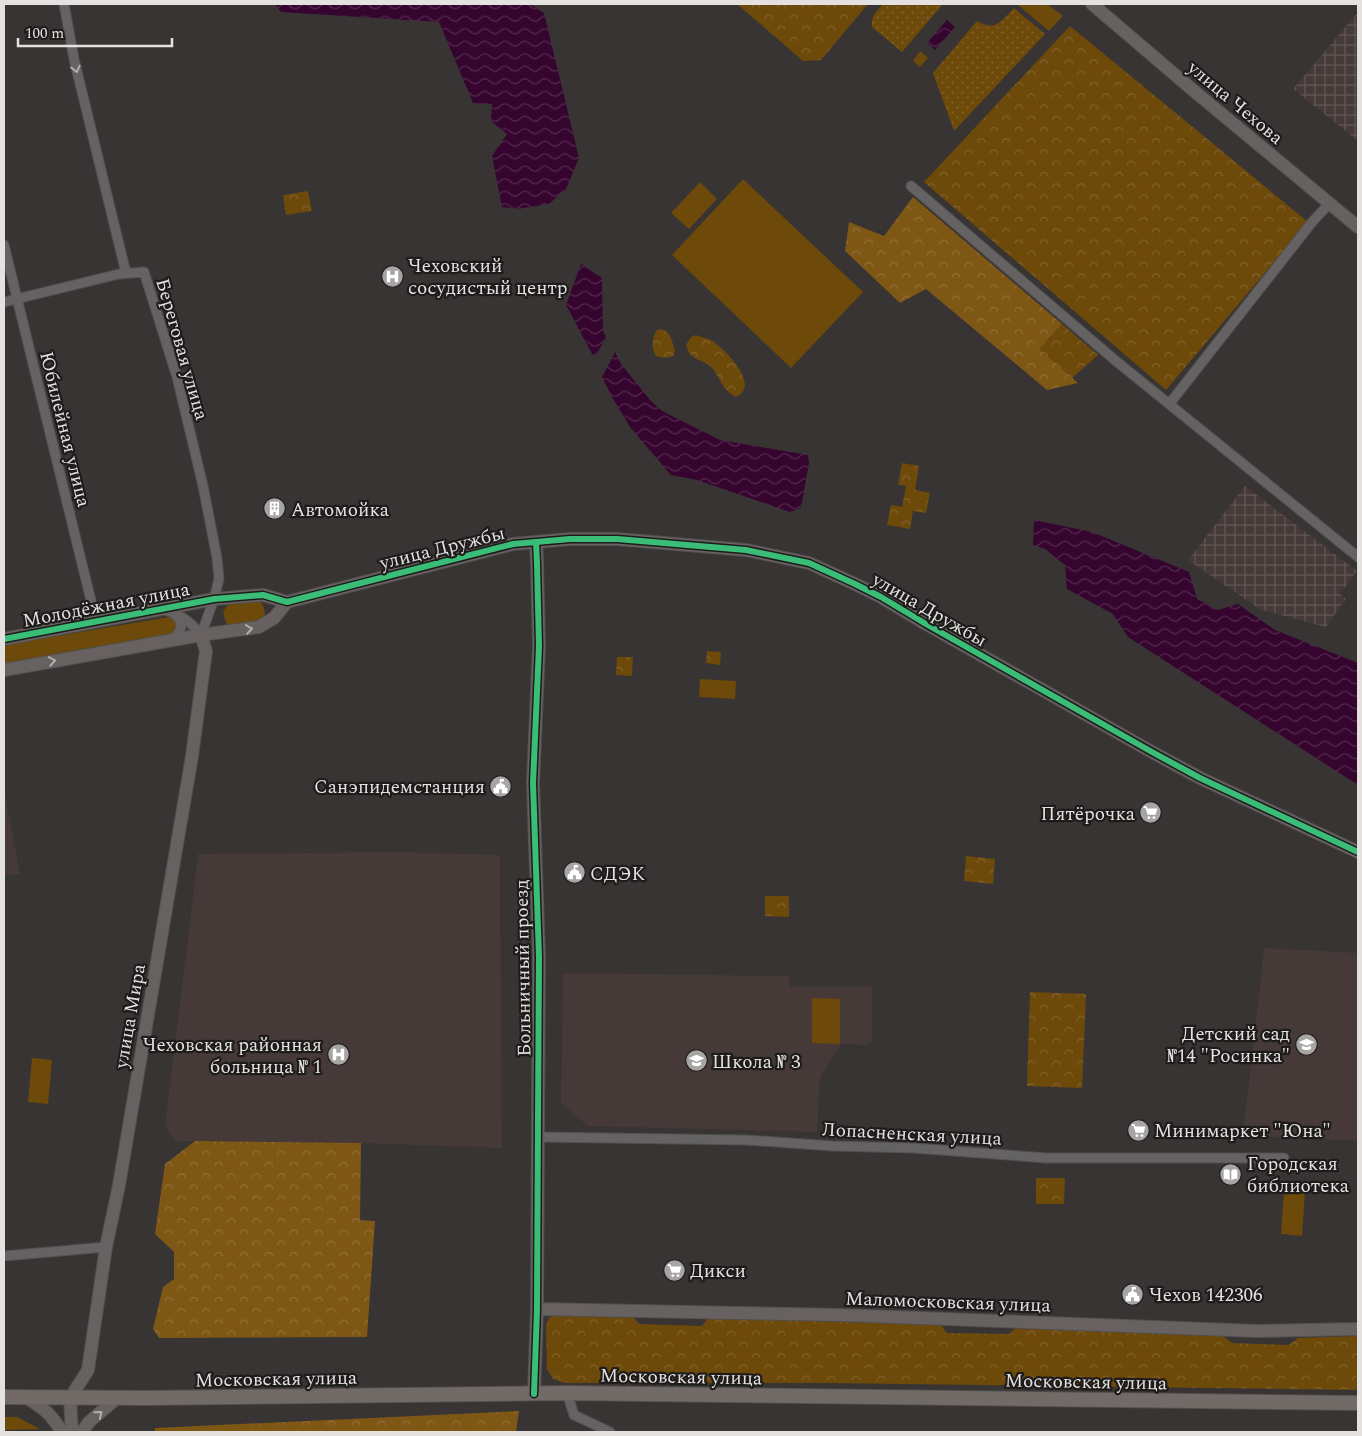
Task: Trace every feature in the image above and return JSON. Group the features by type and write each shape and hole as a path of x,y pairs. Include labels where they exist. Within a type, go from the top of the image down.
{"main road":[{"name":"Московская улица","path":"4,1397 117,1398 567,1393 1358,1403"}],"street":[{"name":"Береговая улица","path":"64,4 74,59 126,273 144,272 177,377 203,486 217,558 219,579 201,635"},
{"name":"улица Чехова","path":"1092,4 1358,227"},
{"path":"911,186 1097,345 1358,557"},
{"path":"1170,403 1313,221 1329,204"},
{"name":"Юбилейная улица","path":"4,246 96,621"},
{"path":"4,302 126,273"},
{"name":"улица Дружбы","path":"287,602 513,544 570,539 618,539 746,550 809,563 881,597 1200,778 1358,852"},
{"name":"Больничный проезд","path":"534,1394 537,1309 539,957 533,783 538,646 536,542"},
{"path":"4,670 201,635 259,627 274,618 287,602 263,595 214,599"},
{"name":"Молодёжная улица","path":"4,639 96,621 165,611 214,599"},
{"name":"Молодёжная улица","path":"165,611 182,616 201,635"},
{"name":"Молодёжная улица","path":"165,611 179,618 181,622 181,629 172,640"},
{"name":"улица Мира","path":"70,1398 88,1370 106,1247 119,1185 192,756 206,650 201,635"},
{"name":"Лопасненская улица","path":"538,1137 746,1140 833,1146 913,1148 1047,1158 1284,1158"},
{"path":"4,1256 106,1247"},
{"name":"Маломосковская улица","path":"537,1309 838,1315 1257,1331 1358,1329"},
{"path":"567,1393 574,1415 610,1432"},
{"path":"25,1397 43,1407 55,1420 62,1432"},
{"path":"70,1398 72,1432"},
{"path":"82,1432 89,1422 117,1398"}],"shaded area":[{"path":"1358,12 1358,141 1293,89"},
{"path":"1245,486 1357,571 1340,594 1346,599 1326,627 1261,610 1188,560"},
{"path":"4,789 20,874 4,876"},
{"name":"Чеховская районная больница № 1","path":"399,852 500,855 502,1148 361,1143 176,1141 165,1127 198,854"},
{"name":"Детский сад №14 \"Росинка\"","path":"1264,948 1358,953 1358,1141 1243,1135"},
{"name":"Школа № 3","path":"563,973 789,976 790,987 872,986 872,1043 866,1045 841,1044 820,1077 817,1132 588,1126 561,1103"}],"green space":[{"path":"737,4 868,4 821,60 803,61"},
{"path":"883,4 943,4 902,52 872,27 873,17"},
{"path":"1019,4 1047,4 1063,16 1049,31"},
{"path":"1014,8 1045,34 954,131 933,73 977,21 989,25 998,24"},
{"path":"1070,26 1308,222 1166,390 924,182"},
{"path":"920,51 928,58 920,67 913,61"},
{"path":"743,179 863,292 791,368 672,255"},
{"path":"700,182 717,199 689,229 671,213"},
{"path":"308,191 312,211 286,215 283,195"},
{"path":"913,197 1062,324 1040,349 1078,383 1047,390 926,289 900,303 845,251 849,222 884,236"},
{"path":"1062,324 1098,355 1072,378 1040,349"},
{"path":"661,329 671,337 675,351 673,356 665,358 656,356 654,353 654,336 657,330"},
{"path":"696,335 714,342 733,360 743,377 745,385 743,392 736,397 731,394 724,387 712,368 691,355 686,345 691,337"},
{"path":"902,463 919,466 915,490 930,493 926,513 913,511 910,529 887,525 891,505 902,507 906,486 898,485"},
{"path":"257,600 264,608 265,615 262,618 241,625 226,623 223,611 229,604"},
{"path":"169,617 175,619 177,629 171,634 4,664 4,645"},
{"path":"707,651 721,652 720,665 706,663"},
{"path":"617,657 633,657 632,676 616,675"},
{"path":"700,679 736,681 735,699 699,697"},
{"path":"966,856 995,859 993,884 964,881"},
{"path":"765,896 789,896 789,917 765,916"},
{"path":"1030,992 1086,994 1082,1088 1027,1086"},
{"path":"812,998 840,999 840,1044 812,1043"},
{"path":"32,1058 52,1060 48,1104 28,1102"},
{"path":"195,1141 361,1143 360,1220 375,1221 367,1337 159,1338 153,1329 163,1287 174,1279 174,1252 155,1234 165,1164"},
{"path":"1036,1178 1065,1178 1064,1204 1036,1204"},
{"path":"1284,1191 1305,1192 1302,1236 1281,1234"},
{"path":"556,1314 632,1316 639,1324 702,1326 708,1318 941,1325 947,1333 1009,1334 1016,1328 1223,1336 1232,1343 1289,1345 1298,1338 1358,1336 1358,1390 828,1383 565,1383 553,1379 547,1369 546,1326 549,1318"},
{"path":"519,1411 516,1432 155,1432 155,1428"},
{"path":"4,1417 17,1417 40,1429 4,1430"}],"water":[{"path":"275,4 530,4 544,13 579,158 566,189 549,204 517,209 502,207 492,156 507,134 491,121 492,104 473,103 439,22 281,12"},
{"path":"947,20 955,27 935,50 927,43"},
{"path":"581,264 602,278 603,331 606,337 598,352 594,355 566,305"},
{"path":"615,352 621,364 650,400 662,411 720,440 808,455 809,463 801,508 790,512 697,480 671,475 630,427 602,377"},
{"path":"1034,520 1092,532 1189,572 1197,599 1218,610 1238,604 1275,630 1358,663 1358,785 1128,637 1113,614 1067,589 1065,565 1045,549 1033,545"}],"cycle path":[{"path":"4,639 214,599 263,595 287,602 513,544 570,539 617,539 746,550 809,563 855,584 1200,778 1358,852"},
{"path":"534,1394 537,1309 539,957 533,783 539,646 536,542"}],"place":[{"name":"Чеховский сосудистый центр","path":"392,276"},
{"name":"Автомойка","path":"275,509"},
{"name":"Санэпидемстанция","path":"501,786"},
{"name":"Пятёрочка","path":"1151,813"},
{"name":"СДЭК","path":"574,873"},
{"name":"Детский сад №14 \"Росинка\"","path":"1306,1044"},
{"name":"Чеховская районная больница № 1","path":"338,1055"},
{"name":"Школа № 3","path":"696,1061"},
{"name":"Минимаркет \"Юна\"","path":"1138,1130"},
{"name":"Городская библиотека","path":"1231,1174"},
{"name":"Дикси","path":"674,1270"},
{"name":"Чехов 142306","path":"1133,1294"}]}
